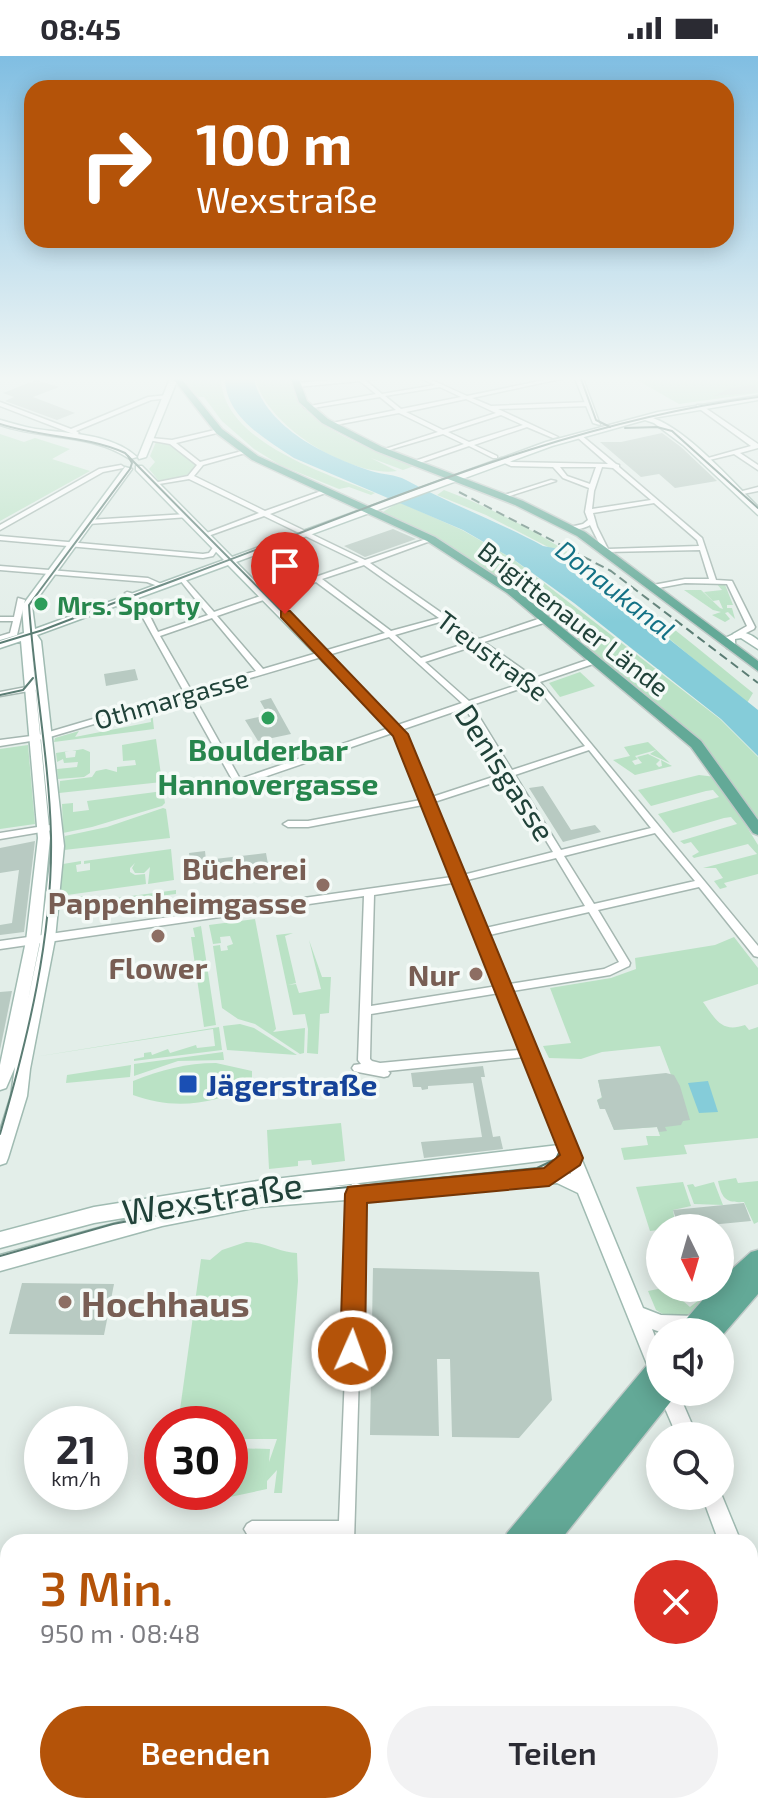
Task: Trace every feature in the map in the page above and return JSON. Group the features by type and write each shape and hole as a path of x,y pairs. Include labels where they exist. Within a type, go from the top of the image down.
{"main road":[{"path":"120,458 139,468 396,729 646,1339"},
{"path":"126,458 128,462"},
{"path":"0,1158 19,1096 41,940 49,828 27,606 132,458"},
{"name":"Brigittenauer Lände","path":"255,458 326,491 366,504 476,566 547,619 696,744 758,830"},
{"path":"402,458 569,528 606,550 653,587 734,640 758,667"},
{"path":"0,641 300,532 422,481 501,458"},
{"path":"707,460 758,512"},
{"path":"366,504 382,504 433,485 447,476"},
{"path":"741,492 758,504"},
{"path":"159,585 182,579 229,558"},
{"path":"734,640 746,636 758,646"},
{"path":"0,1084 41,940"},
{"path":"549,1177 571,1154"},
{"name":"Wexstraße","path":"0,1263 189,1212 571,1154"},
{"path":"549,1177 564,1178 585,1188"},
{"name":"Wexstraße","path":"0,1240 94,1215 355,1185 549,1177"},
{"path":"710,1318 758,1259"},
{"path":"720,1308 758,1279"},
{"path":"636,1314 646,1318"},
{"path":"523,1534 646,1397"},
{"path":"549,1534 646,1401"},
{"path":"717,1510 727,1534"}],"street":[{"path":"192,458 199,464"},
{"path":"155,484 190,477 199,464 222,458"},
{"path":"414,463 429,458"},
{"path":"609,458 700,539 713,580"},
{"path":"707,460 714,458"},
{"path":"498,459 511,464 617,466"},
{"path":"0,528 101,470 128,462"},
{"path":"556,466 565,477 592,487"},
{"path":"599,468 588,512 606,550 702,548"},
{"name":"Treustraße","path":"190,477 364,562 535,681 758,953"},
{"path":"501,497 553,481"},
{"path":"741,492 758,489"},
{"path":"206,535 326,491"},
{"path":"588,512 657,501"},
{"path":"88,522 187,516"},
{"path":"569,528 585,526 591,521"},
{"path":"0,538 203,556 211,555 217,546"},
{"path":"157,635 431,539"},
{"path":"0,568 148,580 159,585"},
{"path":"182,579 261,672"},
{"name":"Denisgasse","path":"317,579 390,634 467,704 625,963 606,972 503,988"},
{"path":"653,587 678,581 731,583 749,621 749,630 734,640"},
{"path":"132,595 238,783 596,660"},
{"path":"14,633 21,600"},
{"name":"Othmargasse","path":"0,743 40,736 445,618"},
{"path":"0,619 16,619"},
{"path":"421,661 547,619"},
{"path":"0,641 14,633 29,633"},
{"path":"0,694 35,688"},
{"path":"288,824 308,824 428,801 591,747"},
{"path":"0,836 49,828"},
{"path":"0,945 459,879 658,829"},
{"path":"481,933 702,883"},
{"path":"361,1064 369,891"},
{"path":"365,1011 503,988"},
{"path":"361,1064 380,1067 530,1053"},
{"path":"361,1064 384,1073"},
{"path":"346,1534 355,1185"},
{"path":"252,1529 330,1534"}],"green space":[{"path":"0,458 54,458 90,471 0,521"},
{"path":"152,458 187,458 197,465 187,475 159,481 149,469 155,462"},
{"path":"269,458 293,458 375,493 371,495 349,487 339,489"},
{"path":"337,458 371,458 397,471 378,471"},
{"path":"371,458 393,458 414,466 403,470"},
{"path":"444,490 529,529 607,578 753,693 747,703 593,576 553,550 558,548 550,548 486,515 437,495"},
{"path":"399,502 462,530 513,559 720,719 758,757 758,824 745,804 639,691 554,621 469,559 383,512"},
{"path":"724,582 733,605 727,605 727,608 732,608 735,619 728,612 725,613 730,619 725,622 712,615 721,612 684,590 701,590 720,608 723,609 719,600 713,601 704,592 722,590 716,583"},
{"path":"580,672 595,686 560,697 549,683"},
{"path":"152,711 154,729 54,742 55,738 79,731 75,737 151,722 150,712 145,713"},
{"path":"156,739 162,782 59,793 60,781 92,777 96,771 106,769 117,772 117,767 136,765 135,760 123,761 122,745"},
{"path":"648,742 670,763 650,754 656,750 635,756 638,759 632,761 635,765 642,763 637,757 648,754 660,760 656,764 659,767 662,766 661,760 672,766 635,775 613,760 630,756 624,747"},
{"path":"28,745 35,824 0,829 0,749"},
{"path":"83,749 90,752 90,773 84,777 58,779 57,769 77,767 78,762 64,763 63,759 57,762 56,753 69,751 65,752 66,758 75,757 76,751 72,751"},
{"path":"699,775 716,777 758,845 758,874 724,883 727,887 720,889 714,881 723,878 716,868 703,868 757,854 748,844 694,858 692,856 699,852 691,842 684,844 680,841 737,824 731,817 673,833 658,814 719,797 713,790 651,806 638,790"},
{"path":"163,791 165,803 162,806 63,833 62,804 73,803 73,812 89,810 87,801"},
{"path":"166,809 170,838 64,850 65,836 107,827"},
{"path":"171,849 174,880 148,884 150,867 144,873 135,873 132,868 135,863 130,868 130,872 135,875 145,874 146,884 60,896 63,864 81,861 76,865 77,872 90,870 90,863 84,864 84,861"},
{"path":"176,890 176,894 59,908 63,899 85,896 94,901"},
{"path":"255,919 276,1029 273,1032 305,1028 304,1053 300,1054 255,1024 238,1019 222,1008 213,946 220,945 221,951 228,950 227,946 233,944 230,936 220,937 221,943 213,944 209,925"},
{"path":"201,926 216,1025 204,1027 191,937 195,937 193,928"},
{"path":"293,933 285,936 296,983 288,985 296,984 299,993 321,989 309,940 322,977 331,977 329,1013 320,1014 318,1054 307,1053 305,1014 293,1015 276,935"},
{"path":"734,937 758,968 758,984 703,1002 725,1026 745,1025 749,1030 758,1027 758,1138 684,1145 687,1154 624,1160 621,1148 648,1145 646,1136 660,1136 657,1127 614,1130 606,1109 600,1109 597,1100 602,1097 598,1080 671,1075 660,1046 602,1052 581,1059 549,1058 543,1046 571,1043 550,988 611,978 636,969 635,958 715,945"},
{"path":"240,1024 254,1028 297,1055 227,1050 223,1026"},
{"path":"219,1027 222,1050 134,1061 144,1057 144,1053 151,1052 152,1055 168,1049 170,1053 196,1045 197,1048 215,1046 213,1029 34,1057"},
{"path":"223,1052 224,1060 178,1061 134,1076 134,1064"},
{"path":"216,1063 252,1071 252,1085 223,1097 193,1103 163,1103 133,1095 133,1081 174,1068"},
{"path":"131,1065 130,1077 66,1083 67,1075"},
{"path":"341,1123 345,1161 312,1165 311,1160 298,1161 298,1166 269,1169 267,1130"},
{"path":"736,1178 738,1183 758,1181 758,1222 754,1224 744,1202 729,1201 721,1192 718,1181"},
{"path":"683,1182 691,1206 673,1210 674,1214 646,1214 646,1218 636,1187"},
{"path":"714,1182 723,1205 694,1204 687,1185 693,1184 695,1187"},
{"path":"246,1242 297,1253 298,1281 282,1493 274,1493 277,1470 267,1481 267,1489 248,1493 248,1448 270,1449 269,1462 277,1439 248,1439 248,1406 181,1406 201,1259 210,1260 222,1250"},
{"path":"653,1302 684,1302 690,1307 703,1302 690,1318 669,1318 656,1310"}],"water":[{"name":"Donaukanal","path":"294,458 337,458 402,478 543,546 559,549 553,550 758,710 758,756 721,719 574,603 513,559 463,530"},
{"path":"708,1081 718,1112 699,1113 688,1083"}],"building":[{"path":"619,458 693,458 717,481 675,488 659,474 641,477"},
{"path":"393,529 416,539 365,557 344,546"},
{"path":"135,669 138,680 106,686 104,674"},
{"name":"Boulderbar Hannovergasse","path":"271,698 291,734 258,741 245,720 268,715 260,701"},
{"path":"543,786 571,830 595,825 601,832 563,842 529,788"},
{"path":"35,841 24,932 0,935 0,925 12,923 19,870 0,873 0,848"},
{"path":"205,851 206,860 266,853 268,864 192,876 189,853"},
{"path":"12,991 0,1050 0,992"},
{"path":"483,1066 485,1077 481,1077 493,1137 500,1136 503,1149 424,1158 421,1142 482,1137 473,1083 428,1086 428,1089 422,1090 421,1087 413,1087 411,1073"},
{"path":"666,1073 674,1075 680,1086 690,1120 665,1127 667,1131 659,1132 657,1127 614,1130 605,1109 600,1109 597,1100 602,1098 598,1080"},
{"path":"744,1203 751,1221 734,1223 734,1214 674,1214 673,1210"},
{"path":"373,1268 539,1272 552,1400 519,1438 452,1437 450,1359 437,1359 439,1436 370,1435"},
{"path":"22,1283 114,1284 104,1335 9,1334"}],"tram line":[{"path":"31,633 29,605 130,469 132,463 129,458"},
{"path":"130,458 230,559"},
{"path":"230,559 503,458"},
{"path":"702,458 758,508"},
{"path":"0,1256 113,1224 259,1196 537,1168 556,1159 565,1140 400,731 230,559"},
{"path":"31,633 230,559"},
{"path":"0,643 31,633"},
{"path":"0,1134 37,986 51,873 47,777 31,633"},
{"path":"0,695 23,690 33,678"}],"railway":[{"path":"459,492 611,571 758,683"}],"place":[{"name":"Mrs. Sporty","path":"41,604"},
{"name":"Boulderbar Hannovergasse","path":"268,718"},
{"name":"Bücherei Pappenheimgasse","path":"323,885"},
{"name":"Flower","path":"158,936"},
{"name":"Nur","path":"476,974"},
{"name":"Jägerstraße","path":"188,1084"},
{"name":"Hochhaus","path":"65,1302"}],"route":[{"path":"285,614 400,734 572,1158 549,1177 356,1194 352,1351"}]}
